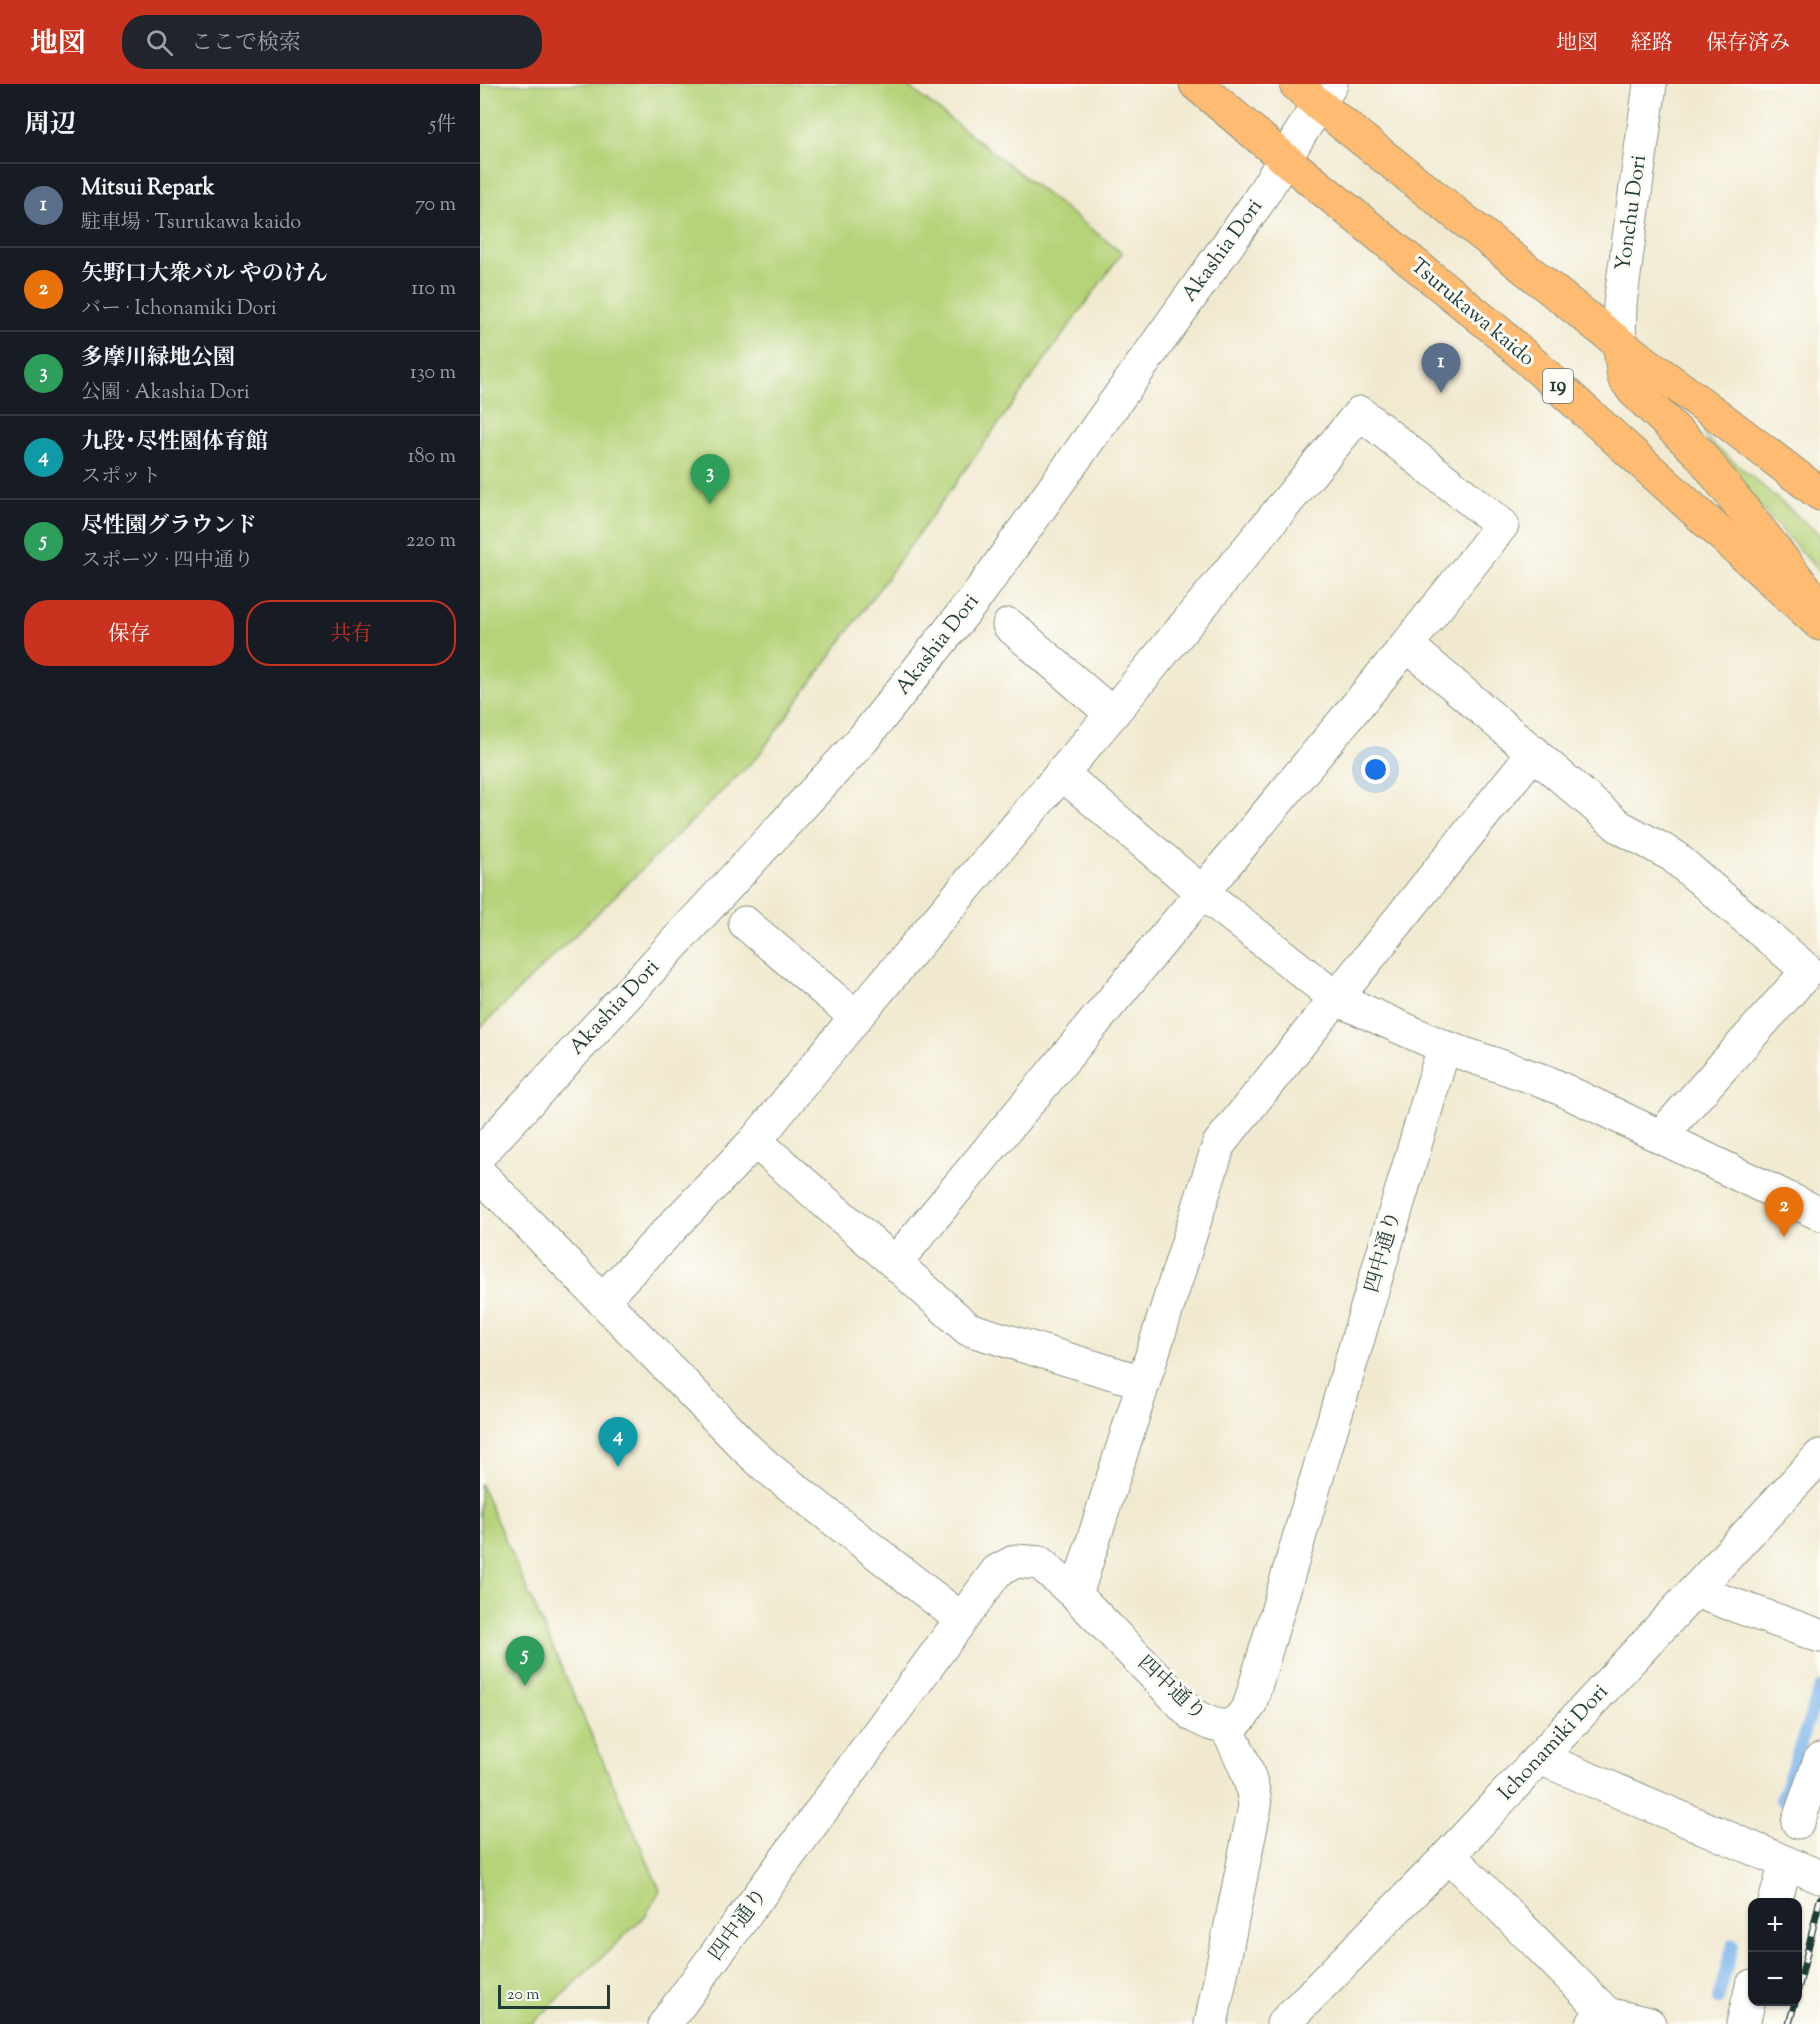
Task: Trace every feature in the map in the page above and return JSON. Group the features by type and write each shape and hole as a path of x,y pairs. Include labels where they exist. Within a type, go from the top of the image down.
{"main road":[{"name":"Tsurukawa kaido","path":"1196,84 1497,331 1820,624"},
{"path":"1315,91 1619,343 1817,487"},
{"path":"1619,343 1624,377 1633,390 1699,453 1820,606"}],"street":[{"name":"Yonchu Dori","path":"1619,343 1620,304 1650,84"},
{"name":"Akashia Dori","path":"480,1154 863,739 977,596 1256,205 1285,159 1315,91"},
{"path":"602,1300 755,1141 1360,413 1502,525 1407,645 895,1263"},
{"path":"1009,625 1112,714"},
{"path":"1407,645 1620,827 1672,855 1808,971 1660,1137"},
{"path":"1076,1595 1219,1144 1534,752"},
{"path":"1061,773 1202,892 1336,999 1444,1047 1547,1082 1820,1214"},
{"path":"745,923 856,1017"},
{"name":"四中通り","path":"665,2024 997,1571 1016,1560 1040,1563 1076,1595 1193,1715 1211,1725 1226,1727 1242,1719 1250,1704 1444,1047"},
{"path":"755,1141 968,1329 1142,1382"},
{"path":"480,1174 747,1449 768,1468 961,1619"},
{"name":"Ichonamiki Dori","path":"1283,2024 1449,1855 1820,1456"},
{"path":"1695,1591 1820,1636"},
{"path":"1211,2024 1255,1806 1253,1788 1247,1769 1226,1727"},
{"path":"1540,1758 1820,1877"},
{"path":"1798,1822 1820,1760"},
{"path":"1449,1855 1600,2019 1649,2024"},
{"path":"1776,1898 1786,1863"},
{"path":"1743,2024 1748,2003"}],"green space":[{"path":"480,84 905,84 1122,253 758,756 480,1028"},
{"path":"1704,436 1820,535 1820,572 1746,491"},
{"path":"480,1483 660,1890 646,1915 532,2024 480,2024"}],"waterway":[{"path":"1781,1800 1820,1688"},
{"path":"1718,1999 1733,1944"}],"railway":[{"path":"1802,1973 1820,1899"},
{"path":"1789,2024 1794,2006"}],"place":[{"name":"Mitsui Repark","path":"1441,393"},
{"name":"多摩川緑地公園","path":"710,504"},
{"name":"矢野口大衆バル やのけん","path":"1784,1237"},
{"name":"九段･尽性園体育館","path":"618,1467"},
{"name":"尽性園グラウンド","path":"525,1686"}]}
